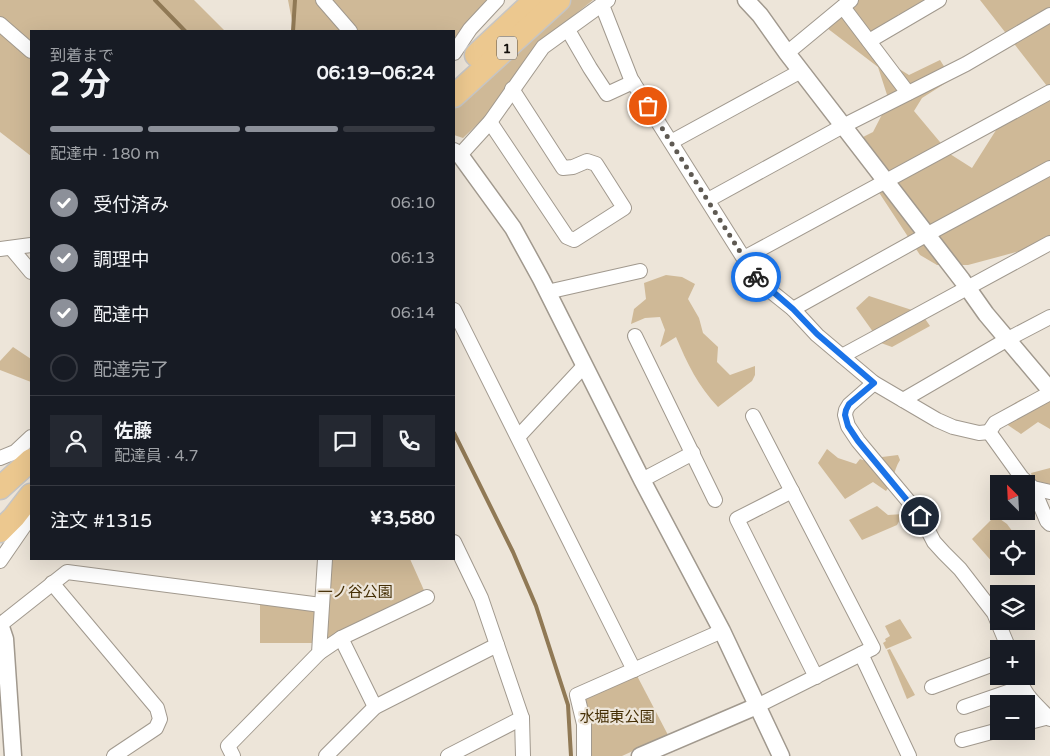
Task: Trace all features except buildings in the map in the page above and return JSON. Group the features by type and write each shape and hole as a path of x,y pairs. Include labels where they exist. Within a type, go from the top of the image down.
{"highway":[{"name":"1","path":"455,75 535,0"},
{"name":"1","path":"455,95 559,0"},
{"path":"0,476 30,454"},
{"path":"0,488 30,461"},
{"path":"0,510 30,482"},
{"path":"0,531 30,496"}],"street":[{"path":"323,0 349,30"},
{"path":"455,51 470,28 497,0"},
{"path":"746,0 760,14 801,71 986,314 1050,392 995,423 989,432"},
{"path":"868,41 940,0"},
{"path":"782,756 722,631 642,480 513,228 457,153 490,122 543,47 605,3 633,82 758,281 793,309 817,334 874,383 937,420 953,427 979,433 989,432"},
{"path":"788,53 847,4 868,41 908,93"},
{"path":"708,200 843,126 966,64 1050,15"},
{"path":"0,24 30,50"},
{"path":"568,30 607,94 633,82"},
{"path":"671,142 801,71"},
{"path":"490,122 567,237 574,240 624,208 596,164 587,161 573,167 563,168 512,89"},
{"path":"744,258 1050,92"},
{"path":"793,309 1050,168"},
{"path":"842,356 1050,243"},
{"path":"6,249 30,245"},
{"path":"6,249 30,271"},
{"path":"547,292 640,271"},
{"path":"455,312 634,670"},
{"path":"903,400 1050,317"},
{"path":"635,336 715,500"},
{"path":"518,438 584,366"},
{"path":"874,383 849,404 845,415 848,426 858,441 916,510 939,548 960,569 994,613 1005,640"},
{"path":"640,756 758,706 873,648 753,416"},
{"path":"989,432 1020,475"},
{"path":"0,458 15,452 30,438"},
{"path":"642,480 693,453"},
{"path":"1035,488 1050,492"},
{"path":"792,492 737,519 816,677"},
{"path":"1035,493 1050,524"},
{"path":"0,561 30,517"},
{"path":"455,544 481,598 522,718 523,756"},
{"path":"319,653 325,560"},
{"path":"13,756 5,639 0,624 67,572 321,605"},
{"path":"52,583 157,708 160,719 156,728 114,756"},
{"path":"218,756 231,751 319,653 342,638 426,596"},
{"path":"584,756 584,724 577,695 722,631"},
{"path":"342,638 375,707"},
{"path":"326,756 375,707 497,645"},
{"path":"861,654 909,756"},
{"path":"932,687 990,665"},
{"path":"964,707 1013,685"},
{"path":"1022,685 1026,694 1049,718"},
{"path":"448,756 522,718"},
{"path":"1035,721 1049,718"},
{"path":"962,740 990,732"}],"green space":[{"path":"0,0 194,0 224,30 30,30 30,155 0,132"},
{"path":"288,0 491,0 455,49 455,30 292,30"},
{"path":"562,0 593,0 552,33 511,92 463,138 455,135 455,99"},
{"path":"851,0 924,0 902,16 899,14 868,50 909,75 940,60 952,79 922,98 914,111 950,154 972,168 998,127 1047,86 980,0 1050,0 1050,243 968,265 937,265 920,255 876,188 857,140 873,132 889,101 878,67 823,25"},
{"path":"666,275 682,277 695,284 688,299 699,318 703,333 718,347 717,362 730,375 755,366 755,375 752,381 718,407 694,374 676,337 660,347 665,330 660,317 645,318 631,324 634,309 646,299 644,283"},
{"path":"869,296 921,313 930,326 892,347 881,343 856,308"},
{"path":"13,347 30,358 30,382 0,370 0,361"},
{"path":"1050,387 1050,429 1038,422 1021,434 1002,421 1006,413 1016,402"},
{"path":"827,449 838,458 856,464 860,459 872,463 882,457 898,455 900,460 891,484 886,491 873,482 845,499 818,463"},
{"path":"1050,468 1050,487 1035,482 1035,475 1032,475 1031,473"},
{"path":"877,506 888,515 903,514 897,525 862,540 849,520"},
{"path":"991,520 1001,520 1011,530 990,530 990,559 972,539"},
{"name":"一ノ谷公園","path":"325,560 410,560 427,597 319,643 260,643 260,598 321,605"},
{"path":"900,619 912,638 886,649 883,643 890,636 885,626"},
{"path":"890,649 915,695 907,699 887,650"},
{"name":"水堀東公園","path":"634,670 668,735 622,756 582,756 577,695"}],"waterway":[{"path":"155,0 184,30"},
{"path":"293,30 295,0"},
{"path":"455,435 513,552 536,606 568,705 571,756"}],"way so far":[{"path":"648,106 756,277"}],"route":[{"path":"756,277 758,281 793,309 817,334 874,383 849,404 845,415 848,426 858,441 908,499 920,516"}]}
